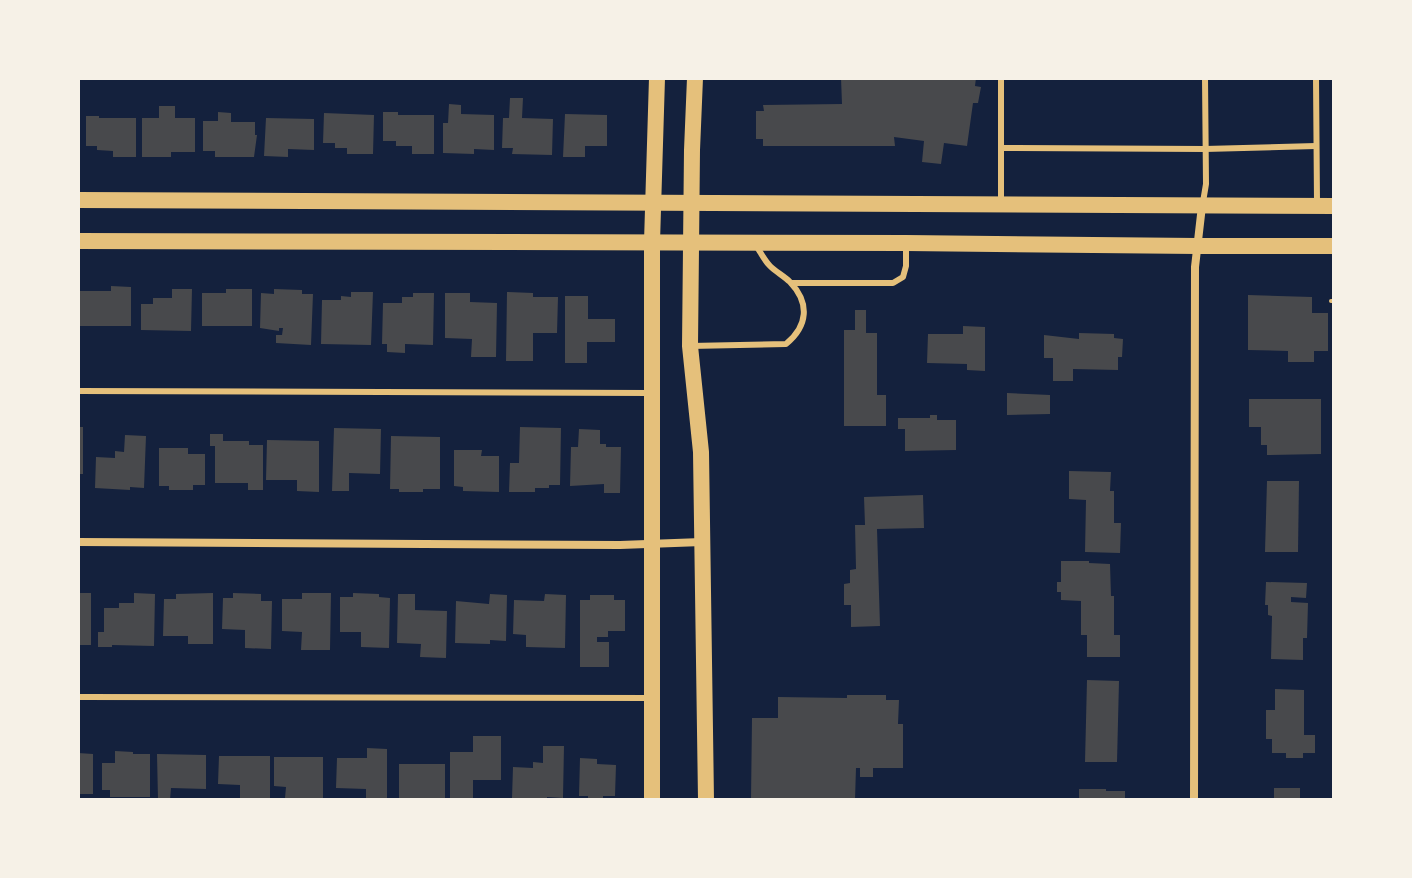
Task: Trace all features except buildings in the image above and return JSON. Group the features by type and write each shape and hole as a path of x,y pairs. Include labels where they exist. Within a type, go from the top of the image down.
{"main road":[{"path":"652,800 652,242 657,78"},
{"path":"695,78 690,346 701,452 706,800"},
{"path":"78,200 1326,206"},
{"path":"78,241 1334,246"}],"street":[{"path":"1194,800 1195,267 1202,206"},
{"path":"78,542 702,542"}],"lane":[{"path":"1001,78 1001,205"},
{"path":"1202,206 1206,184 1205,78"},
{"path":"1316,78 1316,146 1326,206"},
{"path":"1002,148 1316,146"},
{"path":"690,346 786,344 796,336 804,319 804,306 792,283 770,266 754,242"},
{"path":"792,283 893,283 903,277 906,243"},
{"path":"78,391 651,393"},
{"path":"78,697 651,698"}]}
